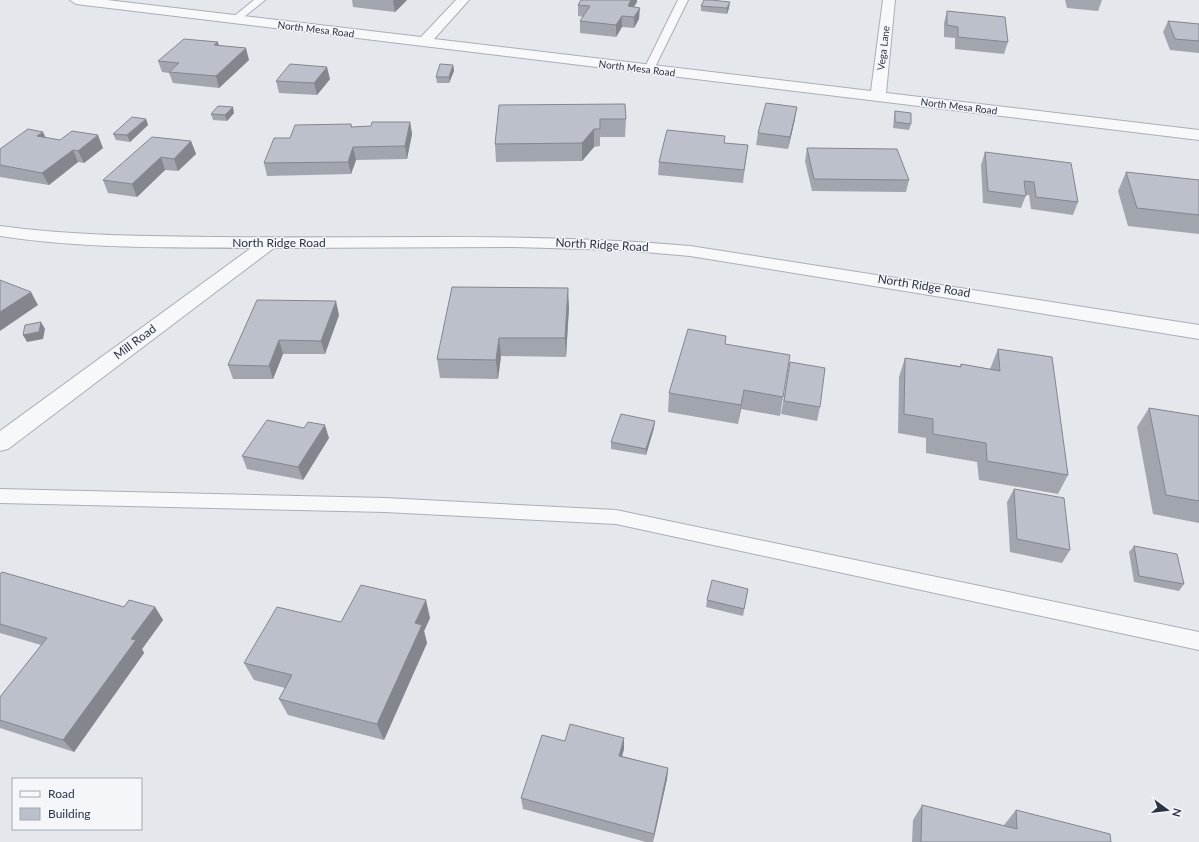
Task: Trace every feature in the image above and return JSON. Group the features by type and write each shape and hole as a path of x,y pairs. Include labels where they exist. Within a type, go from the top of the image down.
{"street":[{"name":"North Mesa Road","path":"76,0 1199,135"},
{"path":"424,42 463,0"},
{"path":"889,2 903,0"},
{"name":"Vega Lane","path":"878,97 889,2"},
{"name":"North Ridge Road","path":"0,231 40,237 116,241 270,243 513,242 622,245 773,262 1199,332"},
{"name":"Mill Road","path":"0,443 270,243"}],"lane":[{"path":"236,19 260,0"},
{"path":"649,69 683,0"},
{"path":"0,496 400,506 541,511 616,517 1199,641"}],"building":[{"path":"581,0 631,0 628,6 640,8 634,17 622,16 616,25 580,21 590,6 578,5"},
{"path":"704,0 730,2 727,8 701,6"},
{"path":"947,11 1005,17 1008,42 958,37 958,27 947,25"},
{"path":"1168,21 1199,24 1199,41 1175,39"},
{"path":"184,39 218,42 214,45 246,48 216,76 169,72 179,63 158,61"},
{"path":"290,64 327,67 314,83 276,81"},
{"path":"440,64 453,65 449,77 436,77"},
{"path":"766,103 797,107 790,137 758,133"},
{"path":"625,104 626,119 600,119 600,129 594,129 582,143 495,144 499,105"},
{"path":"218,106 233,107 225,115 211,114"},
{"path":"895,111 911,113 911,124 895,122"},
{"path":"132,117 146,119 127,135 113,134"},
{"path":"372,122 410,122 405,146 353,147 348,162 264,163 274,138 290,138 295,125 351,124 351,127 371,126"},
{"path":"28,129 43,132 37,136 60,140 72,131 98,135 78,151 73,150 42,173 0,165 0,149"},
{"path":"667,130 725,136 724,143 748,145 744,170 659,162"},
{"path":"152,137 191,141 174,159 161,157 132,184 103,180"},
{"path":"807,148 897,149 909,180 814,179"},
{"path":"985,152 1071,163 1078,202 1036,197 1034,182 1024,181 1026,196 988,191"},
{"path":"1126,172 1199,180 1199,215 1137,208"},
{"path":"0,280 31,292 0,312"},
{"path":"452,287 568,288 565,338 499,338 496,360 437,359"},
{"path":"257,300 336,301 321,341 279,340 269,366 228,365"},
{"path":"41,322 39,332 23,335 25,325"},
{"path":"688,329 726,336 725,344 790,355 783,397 744,390 741,405 669,393"},
{"path":"998,349 1052,357 1068,475 987,461 986,443 933,434 933,419 904,414 905,358 961,367 961,364 1000,371"},
{"path":"790,362 825,368 820,407 784,401"},
{"path":"1149,408 1199,416 1199,501 1166,495"},
{"path":"621,414 655,421 646,449 611,442"},
{"path":"267,420 304,428 308,422 325,425 298,467 242,456"},
{"path":"1014,489 1064,498 1070,550 1017,539"},
{"path":"1134,546 1177,554 1184,584 1139,576"},
{"path":"2,572 124,607 129,600 155,607 131,639 136,640 63,740 0,720 0,697 47,638 0,624 0,574"},
{"path":"712,580 748,589 744,609 707,600"},
{"path":"361,585 426,600 415,623 422,625 377,724 279,699 292,675 244,663 277,607 341,622"},
{"path":"570,724 624,738 619,756 668,768 654,834 521,798 542,735 565,741"},
{"path":"922,805 1017,829 1016,810 1110,834 1111,842 921,842"}]}
